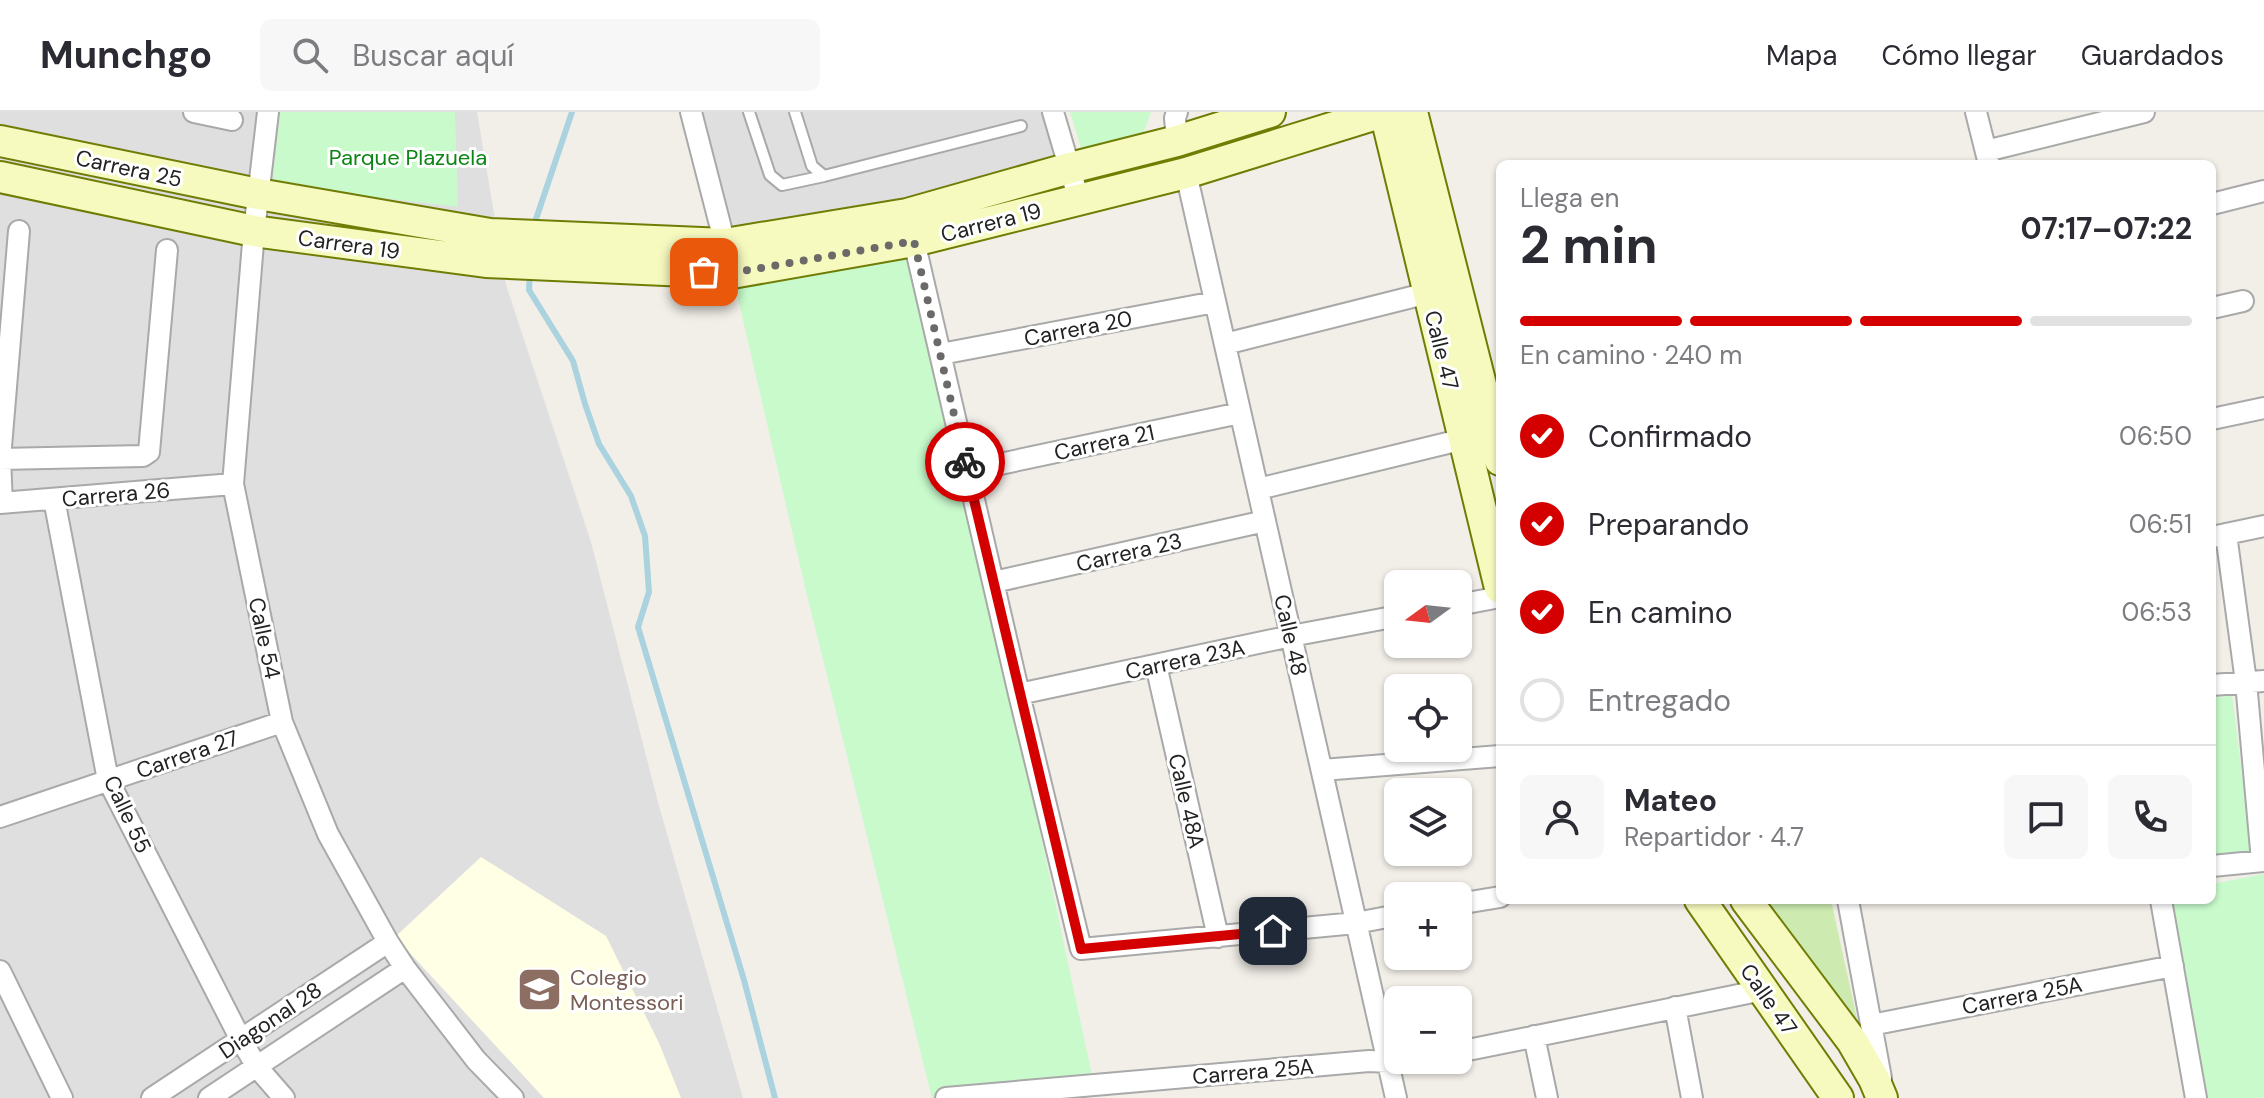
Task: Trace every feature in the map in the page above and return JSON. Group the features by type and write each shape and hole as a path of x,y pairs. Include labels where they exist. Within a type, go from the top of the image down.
{"street":[{"path":"194,112 232,120"},
{"name":"Calle 54","path":"268,112 254,231 233,484 282,722 328,834 388,942 476,1060 513,1098"},
{"path":"691,112 725,244"},
{"path":"1053,112 1079,200"},
{"name":"Carrera 19","path":"254,231 568,253 732,273 914,241 1186,173 1384,112"},
{"name":"Calle 47","path":"1384,112 1428,293 1469,420 1496,455"},
{"name":"Calle 47","path":"1412,112 1496,566"},
{"path":"1976,112 1988,157 2144,112"},
{"path":"1261,113 1266,148"},
{"name":"Carrera 19","path":"568,253 725,244 907,214 1070,168 1177,127 1261,113"},
{"name":"Carrera 25","path":"0,141 258,194"},
{"name":"Calle 48","path":"1186,173 1384,1045"},
{"name":"Carrera 25","path":"0,177 254,231"},
{"path":"2216,203 2264,191"},
{"name":"Carrera 19","path":"258,194 488,248"},
{"path":"1,503 0,459 19,231"},
{"path":"914,241 1081,949 1356,923 1384,918"},
{"path":"0,459 143,456 149,452 167,250"},
{"path":"1225,344 1428,293"},
{"path":"2216,307 2243,301"},
{"name":"Carrera 20","path":"941,354 1215,302"},
{"path":"2216,418 2264,408"},
{"name":"Carrera 21","path":"967,471 1240,413"},
{"path":"1258,489 1469,420"},
{"name":"Carrera 26","path":"1,503 233,484"},
{"name":"Calle 55","path":"54,499 108,780 241,1040 257,1067 284,1098"},
{"name":"Carrera 23","path":"994,582 1265,521"},
{"path":"2216,866 2263,861 2255,681 2219,535 2264,526"},
{"path":"1472,602 1496,598"},
{"name":"Carrera 23A","path":"1019,694 1384,619"},
{"name":"Calle 48A","path":"1156,665 1218,937"},
{"path":"2216,685 2255,681"},
{"name":"Carrera 27","path":"0,817 282,722"},
{"path":"1322,770 1496,756"},
{"path":"1472,902 1496,898"},
{"name":"Calle 47","path":"1703,904 1838,1098"},
{"name":"Calle 47","path":"1749,904 1852,1041 1883,1098"},
{"name":"Calle 47","path":"1849,904 1883,1098"},
{"path":"2162,904 2196,1098"},
{"name":"Diagonal 28","path":"152,1098 388,942"},
{"name":"Carrera 25A","path":"1871,1025 2173,966"},
{"name":"Diagonal 28","path":"209,1098 405,968"},
{"path":"0,971 62,1098"},
{"path":"1472,1049 1763,990"},
{"path":"1675,1007 1692,1098"},
{"path":"1534,1036 1547,1098"},
{"name":"Carrera 25A","path":"946,1098 1384,1062"},
{"name":"Calle 48","path":"1391,1074 1396,1098"}],"lane":[{"path":"749,112 770,175 782,185 1021,126"},
{"path":"795,112 812,166 824,176"}],"shaded area":[{"path":"0,112 477,112 506,285 591,542 659,806 743,1098 0,1098"},
{"path":"691,112 1052,112 1070,168 725,244"},
{"name":"Colegio Montessori","path":"481,857 606,936 659,1043 681,1098 544,1098 395,937"}],"green space":[{"name":"Parque Plazuela","path":"280,112 455,112 458,207 272,185"},
{"path":"1070,112 1151,112 1143,134 1081,148"},
{"path":"914,241 1094,1085 932,1098 806,591 732,273"},
{"path":"2232,695 2252,854 2216,857 2216,697"},
{"path":"2264,874 2264,1098 2208,1098 2174,904 2216,904 2216,883"},
{"path":"1763,904 1832,904 1861,1037"}],"waterway":[{"path":"533,228 572,112"},
{"path":"530,271 529,290 573,361 599,444 631,496 645,536 649,592 638,627 744,980 775,1098"}],"way so far":[{"path":"704,272 732,273 914,241 965,462"}],"place":[{"name":"Colegio Montessori","path":"539,990"}],"route":[{"path":"965,462 1081,949 1273,931"}]}
